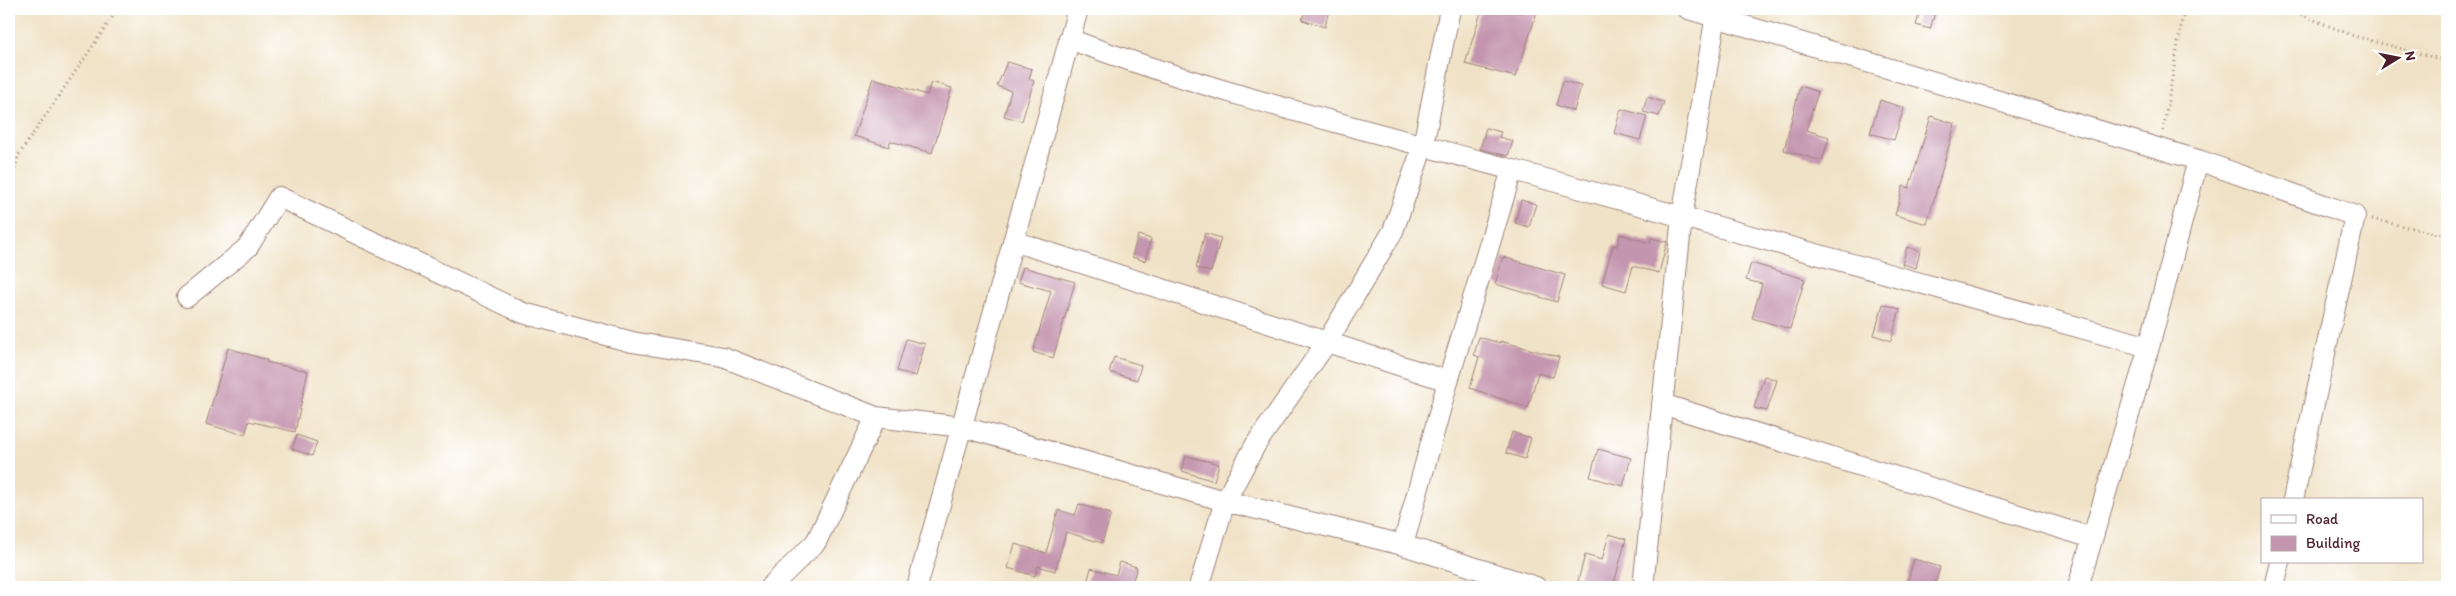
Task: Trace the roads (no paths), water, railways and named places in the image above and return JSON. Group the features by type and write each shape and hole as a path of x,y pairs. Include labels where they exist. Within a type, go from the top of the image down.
{"street":[{"path":"917,587 1078,9"},
{"path":"1200,587 1225,501 1256,444 1327,342 1393,232 1423,146 1450,9"},
{"path":"1688,9 1716,12 2198,160 2356,216 2293,498"},
{"path":"1643,587 1682,217 1716,12"},
{"path":"1069,39 1130,62 1339,124 1512,170 2149,347"},
{"path":"2078,587 2149,347 2198,160"},
{"path":"1403,545 1448,381 1512,170"},
{"path":"187,297 248,247 279,197 523,313 632,342 723,357 876,417 962,427 1225,501 1403,545 1536,587"},
{"path":"1013,241 1448,381"},
{"path":"1662,404 2092,538"},
{"path":"770,587 816,542 876,417"},
{"path":"2274,587 2280,564"}]}
